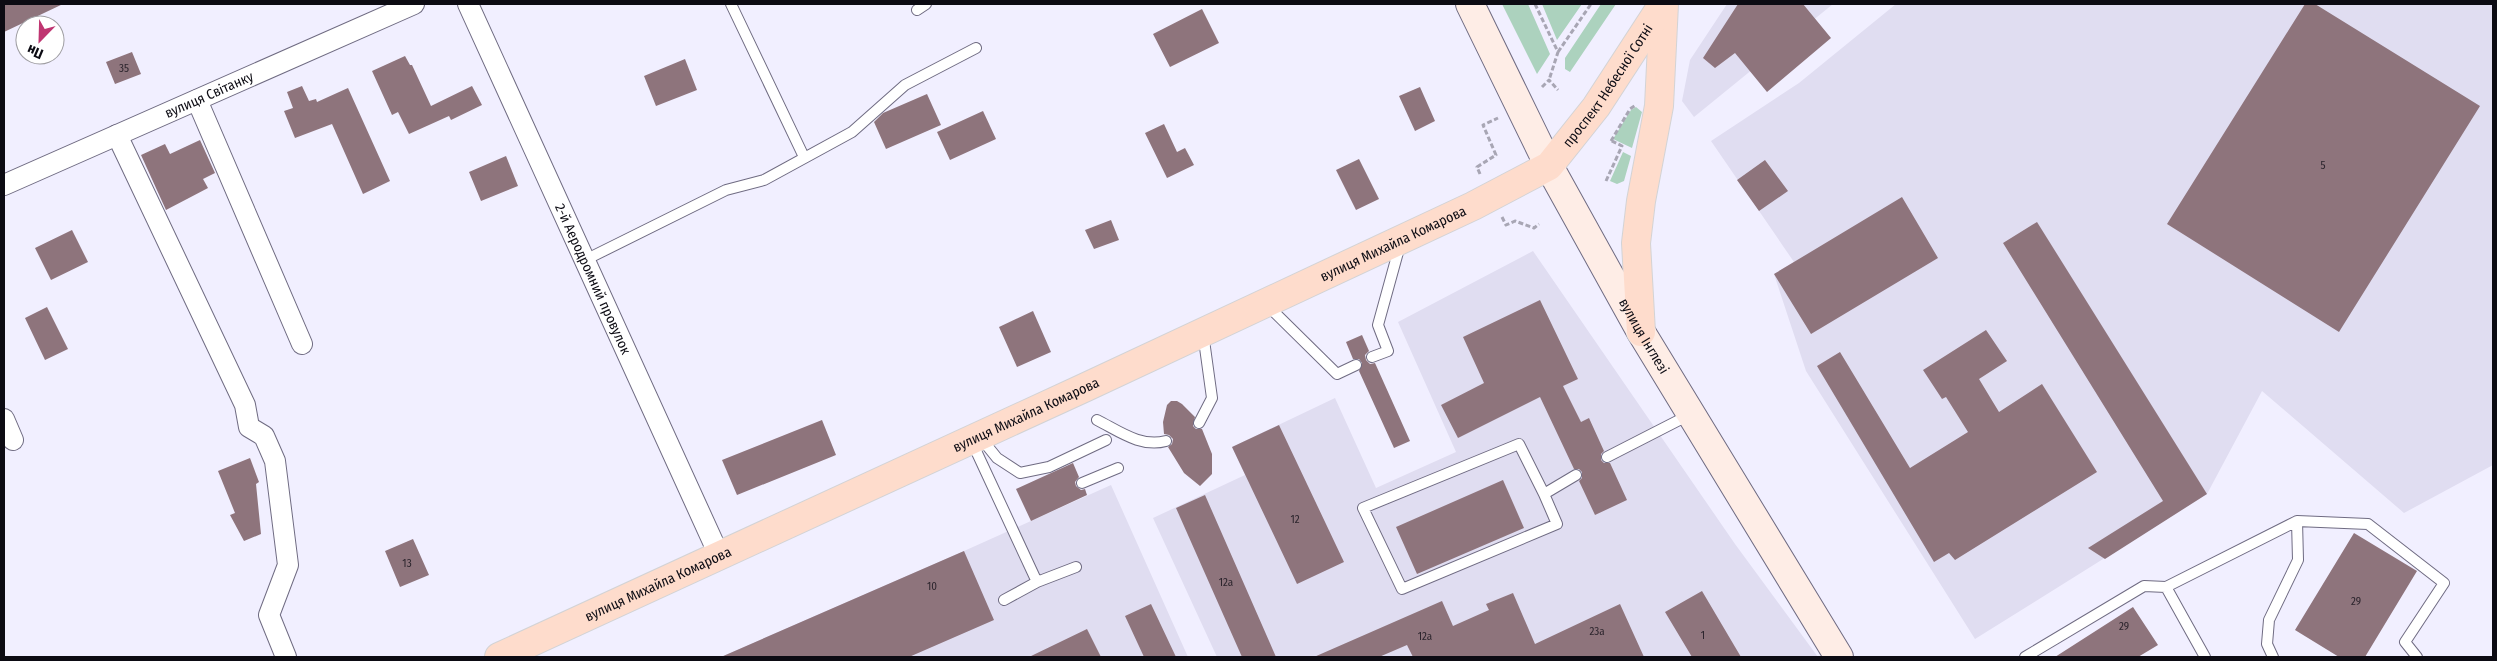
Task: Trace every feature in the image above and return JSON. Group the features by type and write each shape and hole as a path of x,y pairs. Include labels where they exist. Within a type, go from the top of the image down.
{"main road":[{"name":"вулиця Інглезі","path":"1470,4 1550,166 1641,332 1839,657"},
{"name":"проспект Небесної Сотні","path":"1550,166 1596,107 1664,4"},
{"path":"1641,332 1636,243 1641,201 1659,106 1664,4"},
{"name":"вулиця Михайла Комарова","path":"499,657 1401,240 1473,206 1550,166"}],"street":[{"name":"вулиця Світанку","path":"4,185 414,4"},
{"name":"2-й Аеродромний провулок","path":"468,4 719,555"},
{"path":"197,100 302,344"},
{"path":"117,135 245,404 249,427 264,436 275,461 288,565 269,616 286,657"},
{"path":"4,419 13,440"}],"lane":[{"path":"731,4 804,157"},
{"path":"917,10 926,4"},
{"path":"585,260 726,190 764,180 852,132 905,85 976,48"},
{"path":"1372,357 1388,351 1378,325 1401,240"},
{"path":"1266,303 1337,374 1356,365"},
{"path":"1200,423 1212,398 1203,332"},
{"path":"1608,457 1691,414"},
{"path":"1098,420 1143,443 1154,444 1166,441"},
{"path":"975,438 997,458 1020,473 1039,473 1106,440"},
{"path":"975,438 1037,582"},
{"path":"1519,444 1544,494 1557,524 1402,589 1363,508 1519,444"},
{"path":"1082,483 1118,468"},
{"path":"1544,494 1576,475"},
{"path":"2273,657 2267,644 2269,620 2298,560 2297,521"},
{"path":"2025,657 2144,586 2166,588 2297,521 2368,524 2444,583 2406,642 2418,657"},
{"path":"1004,600 1037,582 1076,567"},
{"path":"2166,588 2205,657"}],"path":[{"path":"1535,4 1558,52"},
{"path":"1542,87 1549,80 1558,52 1591,4"},
{"path":"1549,80 1558,90"},
{"path":"1606,181 1622,146 1610,140 1633,106 1642,108"},
{"path":"1480,174 1477,167 1496,155 1483,125 1498,118"},
{"path":"1502,218 1506,225 1515,222 1534,228 1539,224"}],"shaded area":[{"path":"1727,4 1833,4 1694,117 1682,101 1690,60"},
{"path":"1896,4 2493,4 2493,465 2404,513 2262,391 2207,494 1975,639 1806,371 1774,274 1794,262 1711,141 1799,83"},
{"path":"1533,251 1735,544 1818,657 1217,657 1153,518 1245,475 1232,447 1335,398 1376,488 1456,452 1398,322"},
{"path":"1111,485 1188,657 721,657 964,551"}],"green space":[{"path":"1502,4 1528,4 1550,54 1537,74"},
{"path":"1542,4 1582,4 1557,40"},
{"path":"1601,4 1616,4 1570,72 1565,69 1565,58"},
{"path":"1636,107 1642,112 1632,148 1613,139 1631,110"},
{"path":"1623,152 1631,156 1624,181 1617,184 1610,181"}],"building":[{"path":"4,4 63,4 40,15 15,15 15,27 4,32"},
{"path":"1738,4 1803,4 1831,38 1767,92 1735,53 1715,68 1703,58"},
{"path":"2305,4 2315,4 2480,106 2339,332 2167,224"},
{"path":"1202,9 1219,43 1170,67 1153,34"},
{"path":"132,52 141,74 115,84 106,62"},
{"path":"405,56 410,65 412,65 431,106 472,86 482,105 451,120 449,116 409,134 398,112 392,115 372,71"},
{"path":"685,59 697,90 656,106 644,76"},
{"path":"302,86 309,101 316,99 317,102 348,88 390,181 363,194 332,124 295,138 284,111 293,108 287,92"},
{"path":"1420,87 1435,121 1415,131 1399,96"},
{"path":"927,94 941,125 886,149 874,122 883,113"},
{"path":"983,111 996,139 950,160 937,132"},
{"path":"1164,124 1177,152 1185,148 1194,165 1167,178 1145,133"},
{"path":"200,140 215,173 203,179 208,188 166,210 141,155 165,144 170,154"},
{"path":"506,156 518,186 481,201 469,172"},
{"path":"1359,159 1379,199 1356,210 1336,170"},
{"path":"1765,160 1788,191 1759,211 1737,180"},
{"path":"1902,197 1938,258 1811,334 1774,274"},
{"path":"1111,220 1119,240 1094,249 1085,230"},
{"path":"2037,222 2207,494 2105,559 2088,548 2163,501 2003,243"},
{"path":"72,230 88,262 51,280 35,248"},
{"path":"1540,300 1578,379 1563,386 1581,422 1589,418 1604,451 1601,454 1601,460 1604,463 1610,463 1627,500 1595,515 1579,481 1582,478 1582,472 1579,469 1574,469 1540,397 1458,438 1441,405 1484,383 1463,337"},
{"path":"47,307 68,349 45,360 25,318"},
{"path":"1033,311 1051,352 1017,367 999,327"},
{"path":"1986,330 2007,361 1979,379 1999,412 2042,384 2097,472 1955,560 1949,553 1934,562 1817,366 1840,352 1910,468 1968,432 1946,397 1942,399 1923,370"},
{"path":"1362,335 1369,351 1365,355 1366,360 1370,364 1375,363 1410,441 1394,448 1359,371 1362,363 1359,359 1353,359 1346,342"},
{"path":"1171,401 1177,401 1182,404 1195,417 1193,426 1196,429 1202,429 1212,454 1212,474 1200,486 1184,473 1168,447 1172,444 1173,439 1169,435 1164,434 1163,422 1167,405"},
{"path":"822,420 836,455 737,495 722,460"},
{"path":"1279,425 1344,562 1297,584 1232,447"},
{"path":"250,458 259,482 256,484 261,534 244,541 230,515 235,513 218,471"},
{"path":"1073,463 1079,477 1075,482 1076,486 1081,490 1085,489 1087,495 1031,521 1016,489"},
{"path":"1503,480 1524,528 1417,574 1396,527"},
{"path":"1205,495 1276,657 1242,657 1176,508"},
{"path":"2354,533 2417,571 2365,657 2339,657 2295,630"},
{"path":"413,539 429,575 400,587 385,551"},
{"path":"964,551 994,620 909,657 721,657"},
{"path":"1702,591 1741,657 1692,657 1665,612"},
{"path":"1513,593 1535,644 1620,604 1644,657 1413,657 1407,645 1379,657 1314,657 1442,601 1453,626 1489,610 1486,604"},
{"path":"1151,604 1176,657 1144,657 1125,616"},
{"path":"2133,607 2158,645 2138,657 2055,657"},
{"path":"1087,629 1101,657 1029,657"}]}
